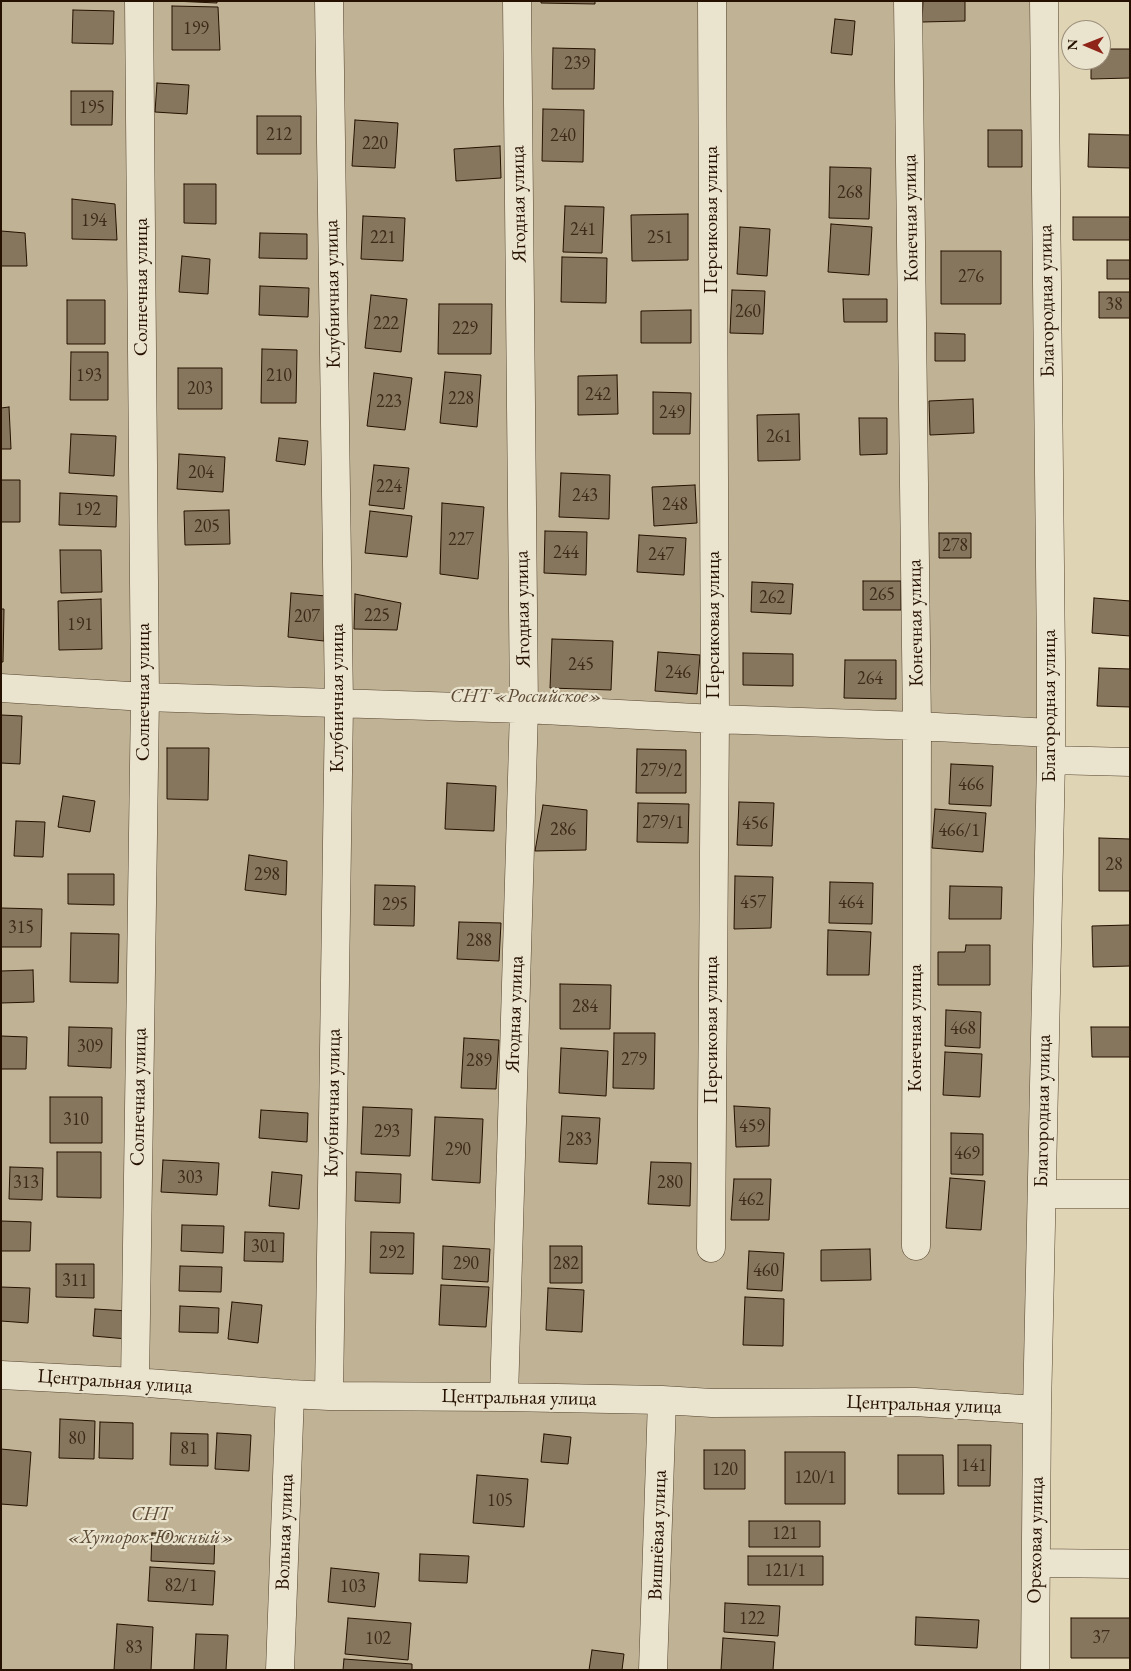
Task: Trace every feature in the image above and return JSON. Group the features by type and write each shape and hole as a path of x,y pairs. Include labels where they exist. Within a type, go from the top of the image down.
{"street":[{"name":"Солнечная улица","path":"135,1382 145,697 139,1"},
{"name":"Клубничная улица","path":"329,1 339,704 329,1396"},
{"name":"Ягодная улица","path":"504,1397 524,708 517,1"},
{"name":"Персиковая улица","path":"711,1248 714,719 712,1"},
{"name":"Конечная улица","path":"908,1 917,726 916,1246"},
{"name":"Благородная улица","path":"1038,1410 1051,760 1044,1"},
{"path":"1,688 145,697 524,708 714,719 1051,733"},
{"path":"1051,760 1130,762"},
{"path":"1042,1194 1130,1194"},
{"name":"Центральная улица","path":"1,1375 135,1382 329,1396 504,1397 662,1400 712,1403 915,1402 1038,1410"},
{"name":"Вольная улица","path":"280,1670 290,1394"},
{"name":"Вишнёвая улица","path":"654,1670 662,1400"},
{"name":"Ореховая улица","path":"1035,1670 1038,1410"},
{"path":"1036,1563 1130,1564"}],"green space":[{"name":"СНТ «Российское»","path":"1,1 1044,1 1035,1670 1,1670"}],"building":[{"path":"173,1 217,1 217,3"},
{"path":"541,1 595,1 595,4 541,3"},
{"path":"923,1 965,1 965,21 922,22"},
{"path":"172,6 218,7 220,50 172,50"},
{"path":"73,10 114,11 113,44 72,43"},
{"path":"835,19 855,21 852,55 831,53"},
{"path":"553,48 595,49 594,89 552,89"},
{"path":"1111,49 1130,49 1130,78 1091,79 1091,70 1111,70"},
{"path":"157,83 189,85 187,114 155,112"},
{"path":"71,91 113,91 112,125 71,125"},
{"path":"543,109 584,110 583,162 542,161"},
{"path":"257,116 301,116 301,154 257,154"},
{"path":"355,120 398,123 395,168 352,166"},
{"path":"988,130 1022,130 1022,167 988,167"},
{"path":"1089,134 1130,135 1130,168 1088,167"},
{"path":"500,146 501,178 456,181 454,149"},
{"path":"830,167 871,168 869,219 829,218"},
{"path":"184,184 216,184 216,224 184,223"},
{"path":"72,199 115,204 117,240 72,239"},
{"path":"565,206 604,207 602,253 563,252"},
{"path":"688,214 688,260 632,261 631,215"},
{"path":"363,216 405,218 403,261 361,259"},
{"path":"1073,217 1130,217 1130,240 1073,240"},
{"path":"831,224 872,227 869,275 828,272"},
{"path":"740,227 770,229 767,276 737,274"},
{"path":"1,231 25,233 27,266 1,266"},
{"path":"260,233 307,234 307,259 259,258"},
{"path":"941,251 1001,251 1001,304 941,304"},
{"path":"182,256 210,259 208,294 179,292"},
{"path":"562,257 607,258 606,303 561,302"},
{"path":"1107,260 1130,260 1130,279 1107,279"},
{"path":"260,286 309,288 308,317 259,315"},
{"path":"732,290 765,291 763,334 730,333"},
{"path":"1099,292 1130,292 1130,318 1099,318"},
{"path":"371,295 407,299 401,352 365,348"},
{"path":"843,299 887,299 887,322 844,322"},
{"path":"67,300 105,300 105,344 67,344"},
{"path":"439,304 492,304 491,354 438,354"},
{"path":"691,310 691,343 641,343 641,311"},
{"path":"935,333 965,334 965,361 935,361"},
{"path":"262,349 297,350 296,403 261,403"},
{"path":"71,352 108,352 108,400 70,400"},
{"path":"178,368 222,368 222,409 178,409"},
{"path":"445,372 481,375 477,427 440,423"},
{"path":"374,373 412,378 405,430 367,426"},
{"path":"617,375 618,414 578,415 578,376"},
{"path":"653,392 691,393 690,434 653,434"},
{"path":"973,399 974,433 930,435 929,401"},
{"path":"9,407 11,449 1,449 1,408"},
{"path":"799,414 800,460 758,461 757,415"},
{"path":"859,418 887,418 887,454 860,455"},
{"path":"71,434 116,436 114,476 69,473"},
{"path":"279,438 308,441 305,465 276,461"},
{"path":"179,454 225,457 223,492 177,489"},
{"path":"374,465 409,468 404,509 369,505"},
{"path":"561,473 610,475 609,519 559,517"},
{"path":"1,480 20,480 20,522 1,522"},
{"path":"695,485 697,523 654,526 652,487"},
{"path":"60,493 117,496 116,527 59,525"},
{"path":"442,503 484,507 478,579 440,574"},
{"path":"229,510 230,544 185,545 184,511"},
{"path":"370,511 412,516 407,557 365,553"},
{"path":"545,531 587,532 586,575 544,573"},
{"path":"939,533 971,533 971,558 939,558"},
{"path":"639,535 686,538 684,575 637,572"},
{"path":"60,550 101,550 102,592 61,593"},
{"path":"863,581 901,581 901,610 863,610"},
{"path":"752,582 793,584 791,614 751,612"},
{"path":"291,593 326,596 324,641 288,637"},
{"path":"355,594 401,603 397,630 354,629"},
{"path":"1094,598 1130,601 1130,636 1092,633"},
{"path":"101,599 102,649 59,650 58,601"},
{"path":"1,609 4,609 3,662 1,662"},
{"path":"552,639 613,641 611,690 550,688"},
{"path":"658,652 700,655 697,694 655,691"},
{"path":"743,653 793,654 793,686 743,685"},
{"path":"845,660 896,660 896,699 844,698"},
{"path":"1099,668 1130,669 1130,707 1097,706"},
{"path":"1,715 22,716 20,764 1,763"},
{"path":"167,748 209,748 208,800 167,799"},
{"path":"637,749 686,750 686,793 636,793"},
{"path":"951,764 993,766 991,806 949,804"},
{"path":"447,783 496,786 494,831 445,829"},
{"path":"63,796 95,801 90,832 58,827"},
{"path":"739,802 774,803 772,846 737,845"},
{"path":"638,803 689,804 688,843 637,842"},
{"path":"543,805 587,810 586,850 535,851"},
{"path":"935,809 986,813 983,852 932,848"},
{"path":"16,821 45,822 43,857 14,856"},
{"path":"1099,838 1130,839 1130,891 1099,891"},
{"path":"249,855 287,861 286,895 245,890"},
{"path":"68,874 114,874 114,905 68,904"},
{"path":"735,876 773,877 771,928 734,929"},
{"path":"830,882 873,883 872,924 829,923"},
{"path":"375,885 415,886 414,926 374,925"},
{"path":"950,886 1002,887 1001,919 949,919"},
{"path":"1,908 42,909 41,947 1,947"},
{"path":"459,922 501,923 499,961 457,959"},
{"path":"1130,925 1130,966 1093,967 1092,926"},
{"path":"828,930 871,932 869,975 827,975"},
{"path":"71,933 119,934 118,983 70,982"},
{"path":"966,945 990,945 990,985 938,985 938,952 965,952"},
{"path":"33,970 34,1002 1,1003 1,971"},
{"path":"560,984 611,985 610,1029 560,1029"},
{"path":"946,1010 981,1012 980,1048 945,1046"},
{"path":"69,1027 112,1028 111,1068 68,1066"},
{"path":"1091,1027 1130,1027 1130,1057 1092,1057"},
{"path":"614,1033 655,1033 654,1089 613,1088"},
{"path":"1,1036 27,1037 26,1069 1,1069"},
{"path":"464,1038 499,1040 496,1089 461,1088"},
{"path":"561,1048 608,1051 606,1096 559,1093"},
{"path":"945,1052 982,1054 980,1097 943,1095"},
{"path":"50,1097 102,1097 102,1143 50,1143"},
{"path":"734,1106 770,1108 769,1146 736,1147"},
{"path":"363,1107 412,1109 410,1156 361,1154"},
{"path":"261,1110 308,1113 307,1142 259,1138"},
{"path":"562,1116 600,1118 597,1164 559,1162"},
{"path":"435,1117 483,1119 480,1183 432,1180"},
{"path":"951,1133 983,1134 983,1175 951,1174"},
{"path":"57,1152 101,1152 101,1198 57,1197"},
{"path":"163,1160 219,1163 217,1195 161,1192"},
{"path":"651,1162 691,1163 690,1206 648,1204"},
{"path":"10,1167 43,1168 42,1200 9,1199"},
{"path":"272,1172 302,1175 299,1209 269,1206"},
{"path":"356,1172 401,1174 400,1203 355,1201"},
{"path":"950,1178 985,1181 981,1230 946,1228"},
{"path":"734,1179 771,1179 769,1220 731,1220"},
{"path":"1,1221 31,1222 30,1251 1,1251"},
{"path":"182,1225 224,1226 223,1253 181,1251"},
{"path":"245,1232 284,1233 283,1262 244,1261"},
{"path":"371,1232 414,1233 413,1274 370,1273"},
{"path":"443,1246 490,1249 488,1282 442,1279"},
{"path":"550,1246 582,1246 582,1283 550,1283"},
{"path":"870,1249 871,1280 821,1281 821,1250"},
{"path":"749,1251 784,1253 782,1291 747,1289"},
{"path":"56,1264 94,1264 94,1298 56,1297"},
{"path":"180,1266 222,1267 221,1292 179,1291"},
{"path":"441,1285 489,1287 486,1327 439,1325"},
{"path":"1,1287 30,1288 28,1323 1,1321"},
{"path":"548,1288 584,1290 582,1332 546,1330"},
{"path":"745,1297 784,1299 783,1346 743,1345"},
{"path":"232,1302 262,1305 258,1343 228,1339"},
{"path":"180,1306 219,1308 218,1333 179,1332"},
{"path":"95,1309 128,1311 127,1339 93,1336"},
{"path":"60,1419 95,1421 94,1459 59,1458"},
{"path":"100,1422 133,1423 133,1459 99,1458"},
{"path":"171,1433 208,1434 208,1466 170,1465"},
{"path":"217,1433 251,1435 249,1471 215,1469"},
{"path":"544,1434 571,1437 568,1464 541,1462"},
{"path":"958,1445 991,1445 990,1486 958,1486"},
{"path":"1,1449 31,1452 27,1506 1,1504"},
{"path":"704,1450 745,1450 745,1489 704,1489"},
{"path":"785,1452 845,1452 845,1504 785,1504"},
{"path":"898,1455 943,1455 944,1494 898,1494"},
{"path":"477,1475 528,1479 524,1527 473,1523"},
{"path":"749,1521 820,1521 820,1547 749,1547"},
{"path":"152,1533 215,1535 214,1564 151,1561"},
{"path":"420,1554 469,1556 467,1583 419,1581"},
{"path":"748,1556 823,1556 823,1585 748,1585"},
{"path":"150,1567 215,1571 213,1605 148,1601"},
{"path":"331,1568 379,1573 375,1607 328,1602"},
{"path":"725,1603 780,1606 778,1636 724,1632"},
{"path":"916,1617 979,1620 977,1648 915,1645"},
{"path":"348,1618 411,1623 408,1660 345,1654"},
{"path":"1071,1618 1130,1618 1130,1658 1071,1658"},
{"path":"117,1624 153,1627 151,1670 114,1670"},
{"path":"196,1634 228,1635 226,1670 194,1670"},
{"path":"723,1638 775,1642 773,1670 721,1670"},
{"path":"592,1650 624,1654 622,1670 589,1670"},
{"path":"344,1659 412,1664 412,1670 343,1670"}],"park label":[{"name":"СНТ «Хуторок-Южный»","path":"151,1526"}]}
